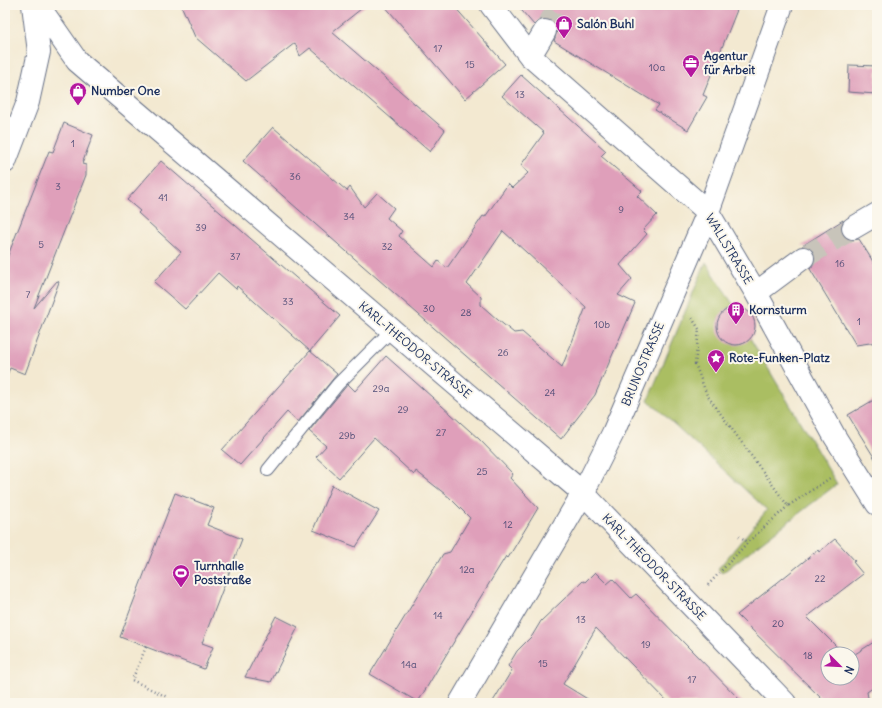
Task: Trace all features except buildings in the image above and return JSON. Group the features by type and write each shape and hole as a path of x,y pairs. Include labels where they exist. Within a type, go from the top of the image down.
{"street":[{"path":"5,162 28,102 39,52 32,5"},
{"name":"KARL-THEODOR-STRASSE","path":"38,5 77,61 583,494 785,703"},
{"name":"WALLSTRASSE","path":"491,5 530,56 708,212 756,294 835,437 877,504"},
{"name":"BRUNOSTRASSE","path":"460,703 583,494 613,433 708,212 782,5"},
{"path":"530,56 545,31"},
{"path":"853,228 877,214"},
{"path":"756,294 803,258"}],"lane":[{"path":"268,470 338,384 392,330"}],"path":[{"path":"674,290 699,329 695,364 707,395 788,506"},
{"path":"713,579 748,542 788,506 851,464"},
{"path":"739,536 748,542"},
{"path":"146,647 132,680 167,697"}],"green space":[{"path":"706,262 734,306 724,311 719,319 718,327 720,334 725,340 732,344 740,343 750,338 837,484 722,573 718,569 767,510 648,400"}],"tunnel":[{"path":"545,31 559,5"},
{"path":"803,258 853,228"}],"place":[{"name":"Salón Buhl","path":"564,39"},
{"name":"Agentur für Arbeit","path":"691,78"},
{"name":"Number One","path":"78,106"},
{"name":"Kornsturm","path":"736,325"},
{"name":"Rote-Funken-Platz","path":"716,373"},
{"name":"Turnhalle Poststraße","path":"181,588"}]}
